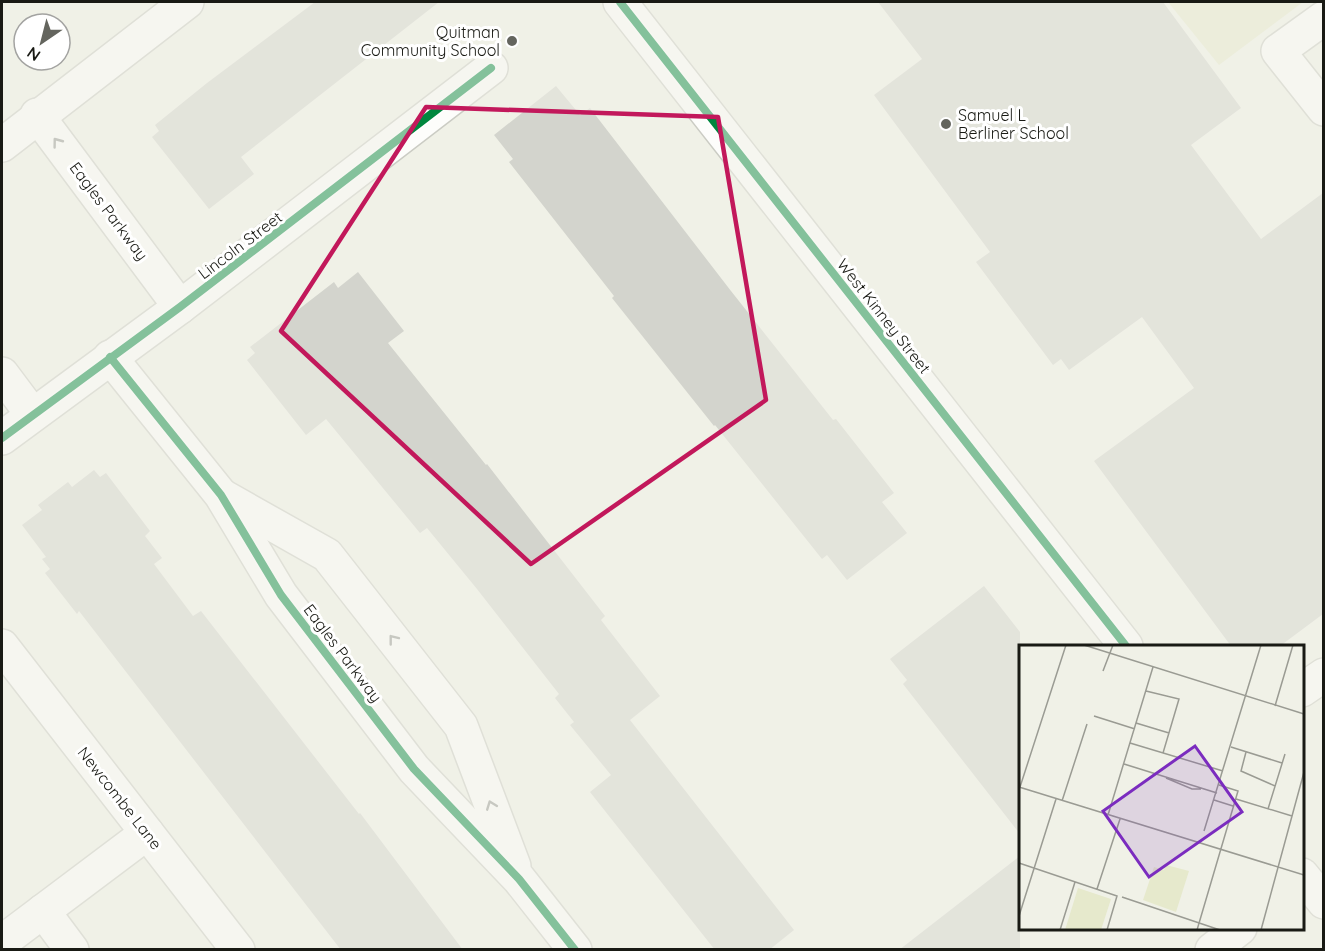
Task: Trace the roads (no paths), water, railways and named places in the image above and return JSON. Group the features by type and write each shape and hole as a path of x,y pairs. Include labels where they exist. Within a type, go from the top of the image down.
{"street":[{"path":"2,145 187,2"},
{"name":"West Kinney Street","path":"620,2 1125,645"},
{"path":"1323,18 1278,51 1323,110"},
{"name":"Lincoln Street","path":"2,438 180,307 491,68"},
{"name":"Eagles Parkway","path":"38,115 180,307"},
{"name":"Eagles Parkway","path":"110,357 221,495 281,595 414,769 519,879 575,950"},
{"path":"2,374 32,414"},
{"name":"Eagles Parkway","path":"221,495 327,555 461,726 519,879"},
{"name":"Newcombe Lane","path":"2,646 13,680 147,833 238,950"},
{"path":"1304,689 1323,675"},
{"path":"2,942 147,833"},
{"path":"43,911 72,950"},
{"path":"1212,950 1237,930"}],"place":[{"name":"Quitman Community School","path":"512,41"},
{"name":"Samuel L Berliner School","path":"946,124"}]}
